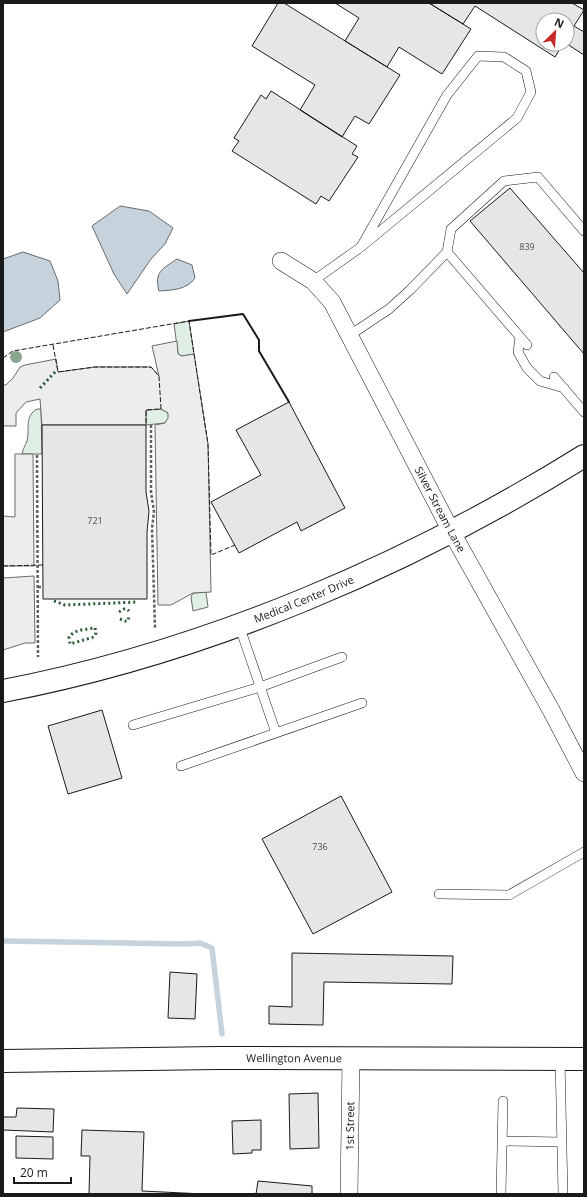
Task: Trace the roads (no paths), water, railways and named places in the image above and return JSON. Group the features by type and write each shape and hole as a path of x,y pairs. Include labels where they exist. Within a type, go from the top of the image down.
{"street":[{"name":"Silver Stream Lane","path":"281,261 313,281 332,302 451,531 584,773"},
{"name":"Medical Center Drive","path":"3,691 94,670 181,645 239,625 343,582 451,531 500,505 584,456"},
{"name":"Wellington Avenue","path":"3,1061 153,1058 584,1059"},
{"name":"1st Street","path":"349,1194 351,1058"}],"lane":[{"path":"313,281 361,247 517,118 531,92 526,71 504,57 478,56 448,95 361,247"},
{"path":"350,335 389,309 410,290 447,252 451,229 504,181 538,177 584,231"},
{"path":"447,252 527,345"},
{"path":"520,337 518,352 527,368 540,381 564,388"},
{"path":"554,377 584,412"},
{"path":"239,625 276,733"},
{"path":"133,724 260,687 342,657"},
{"path":"181,766 362,703"},
{"path":"439,894 509,895 584,852"},
{"path":"560,1059 562,1194"},
{"path":"501,1194 503,1101"},
{"path":"502,1141 562,1142"}],"waterway":[{"path":"3,941 200,943 212,948 222,1034"}]}
